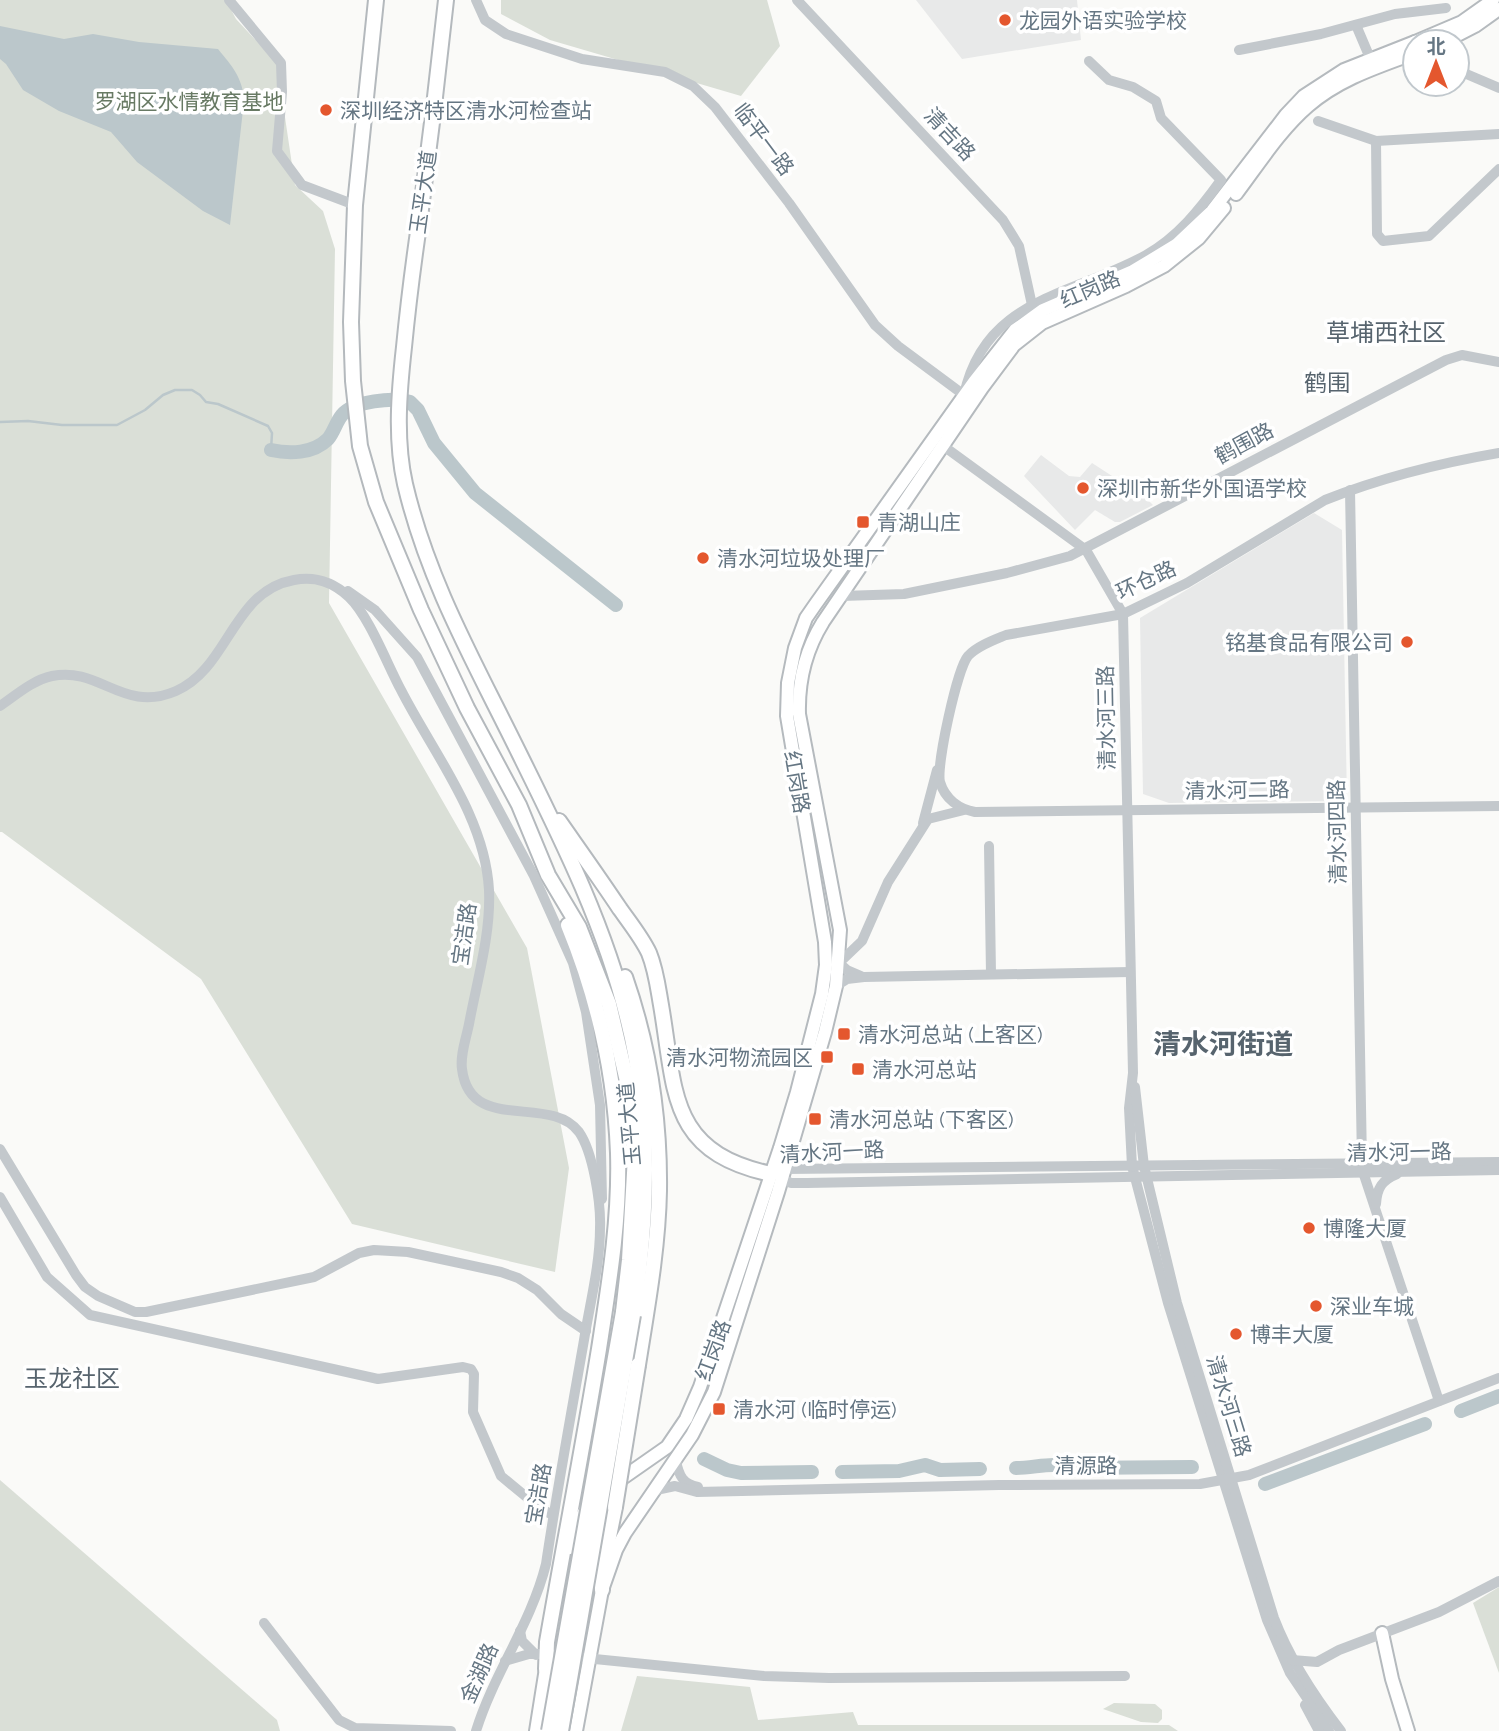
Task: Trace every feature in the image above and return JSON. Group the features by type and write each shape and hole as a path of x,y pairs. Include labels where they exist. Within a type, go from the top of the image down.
{"highway":[{"path":"355,205 376,0"},
{"name":"玉平大道","path":"446,0 399,392 400,450 404,480 415,521 455,629 520,754 598,927 629,1022 643,1112 643,1236 549,1731"},
{"name":"玉平大道","path":"355,205 351,322 353,381 360,446 376,502 467,708 519,805 548,876 579,928 600,975 617,1032 629,1090 635,1156 628,1313 561,1731"},
{"path":"520,754 558,820 599,905 636,1008 649,1063 657,1122 659,1192 653,1265 615,1507 601,1576 602,1590"},
{"path":"558,820 648,952 657,983 676,1098 690,1130 719,1156 749,1169 779,1174"},
{"path":"544,1658 610,1279 618,1182 615,1115 599,1018 580,953 548,876"}],"main road":[{"name":"红岗路","path":"1448,28 1462,22 1493,0"},
{"path":"1471,28 1499,9"},
{"name":"红岗路","path":"536,1731 544,1658 577,1524 589,1505 602,1492 660,1453 675,1438 686,1419 779,1174 820,1004 826,965 820,904 787,716 788,683 795,648 806,618 964,395 1003,343 1029,318 1053,304 1133,271 1184,239 1212,211 1286,115 1304,96 1335,75 1401,47"},
{"name":"红岗路","path":"576,1731 602,1590 620,1542 676,1461 715,1392 779,1174 825,1032 836,986 840,930 801,725 799,702 802,673 810,645 942,446 1004,357 1026,334 1050,319 1139,280 1173,260 1208,229 1306,108 1349,79 1401,59"},
{"path":"841,568 848,567 853,571 853,579"},
{"path":"1382,1633 1392,1679 1408,1731"}],"street":[{"path":"229,0 281,64 282,92 277,151 302,185 355,205"},
{"name":"临平一路","path":"477,0 485,20 506,34 582,59 665,72 702,93 789,203 875,325 898,346 964,395"},
{"name":"清吉路","path":"797,0 1003,220 1018,246 1032,305"},
{"path":"1239,50 1395,14 1446,8"},
{"path":"1356,25 1370,58"},
{"path":"964,395 969,374 991,339 1015,315 1032,305 1119,268 1158,247 1187,223 1221,180 1161,118 1156,101 1133,87 1109,80 1089,61"},
{"path":"1471,76 1499,88"},
{"path":"1318,121 1376,141 1499,134"},
{"path":"1376,141 1377,234 1383,241 1429,236 1499,169"},
{"name":"鹤围路","path":"842,596 904,594 1052,561 1086,550 1360,403 1446,360 1462,355 1499,362"},
{"name":"清水河三路","path":"942,446 1086,550 1123,614 1133,1073 1145,1171 1177,1303 1267,1620 1289,1661 1341,1731"},
{"name":"环仓路","path":"964,810 953,803 940,782 942,751 958,681 968,655 990,641 1006,635 1123,614 1187,583 1325,500 1350,490 1452,461 1499,453"},
{"name":"清水河四路","path":"1350,490 1362,1167 1439,1399"},
{"path":"0,706 40,680 57,675 84,677 134,697 170,694 190,683 201,673 246,610 262,593 276,585 300,579 330,583 348,591 375,610 417,657 551,912 573,963 586,1012 600,1105 603,1143 601,1224"},
{"name":"宝洁路","path":"330,583 351,599 360,612 415,719 460,796 480,845 489,892 484,948 462,1061 466,1082 477,1098 491,1108 552,1115 574,1127 582,1137 596,1186 601,1224 596,1275 540,1589 520,1631"},
{"path":"922,827 942,751"},
{"name":"清水河二路","path":"964,810 1126,811 1499,806"},
{"path":"864,976 855,974 839,963 862,941 888,882 928,819 964,810"},
{"path":"989,846 991,974"},
{"path":"836,986 847,979 864,976 1130,972"},
{"name":"清水河三路","path":"1133,1073 1129,1108 1133,1171 1168,1303 1226,1477"},
{"path":"0,1149 85,1287 98,1296 135,1312 314,1277 359,1253 374,1250 408,1252 510,1275 530,1285 561,1314 586,1331"},
{"name":"清水河一路","path":"779,1174 799,1183 1499,1162"},
{"name":"清水河一路","path":"1362,1167 1408,1171 1499,1170"},
{"path":"1376,1212 1378,1189 1384,1181 1408,1171"},
{"path":"0,1197 47,1277 90,1315 378,1379 463,1367 471,1369 474,1374 473,1412 501,1476 541,1509 553,1515"},
{"name":"清源路","path":"676,1461 678,1474 688,1485 698,1487 1199,1479 1249,1475 1499,1376"},
{"name":"清源路","path":"656,1490 675,1486 697,1492 999,1485 1200,1484 1226,1477"},
{"path":"1289,1661 1317,1662 1339,1650 1439,1612 1499,1581"},
{"path":"264,1623 339,1720 347,1725 355,1728 451,1731"},
{"path":"520,1631 522,1641 544,1658"},
{"name":"金湖路","path":"476,1731 490,1690 520,1631"},
{"path":"505,1661 590,1657 760,1675 817,1678 1125,1676"},
{"name":"清水河三路","path":"1289,1661 1290,1673 1329,1731"},
{"path":"1290,1673 1321,1731"},
{"path":"1312,1706 1321,1731"}],"shaded area":[{"name":"龙园外语实验学校","path":"916,0 1077,0 1081,40 962,59"},
{"path":"0,26 64,39 93,34 139,42 218,49 239,79 244,101 230,225 203,211 137,162 111,132 59,111 23,90 0,59"},
{"name":"深圳市新华外国语学校","path":"1041,455 1069,476 1080,477 1092,463 1153,505 1120,522 1115,522 1095,510 1075,530 1024,476"},
{"path":"1314,513 1342,530 1347,801 1169,803 1143,794 1140,618"}],"green space":[{"name":"罗湖区水情教育基地","path":"0,0 226,0 236,19 277,63 295,185 323,211 335,249 329,603 527,948 569,1168 555,1272 352,1224 201,979 0,832"},
{"path":"501,0 767,0 780,46 741,96 550,40 501,14"},
{"path":"0,1480 277,1720 280,1731 0,1731"},
{"path":"1499,1587 1499,1673 1473,1603"},
{"path":"637,1676 750,1687 758,1720 853,1712 858,1725 1169,1725 1178,1731 621,1731"},
{"path":"1114,1703 1155,1704 1162,1710 1162,1719 1158,1723 1141,1722 1103,1709"}],"waterway":[{"path":"0,422 117,425 145,410 163,395 175,390 192,390 206,402 218,404 268,426 272,433 271,450"},
{"path":"271,450 293,452 315,448 328,439 342,415 355,406 384,400 410,402 418,410 434,443 475,493 616,605"},
{"path":"1461,1411 1499,1396"},
{"path":"1265,1484 1425,1424"},
{"path":"704,1459 727,1470 741,1473 812,1472"},
{"path":"842,1472 899,1471 925,1465 940,1470 980,1469"},
{"path":"1016,1468 1051,1465 1070,1468 1192,1467"}],"place":[{"name":"龙园外语实验学校","path":"1005,20"},
{"name":"深圳经济特区清水河检查站","path":"326,110"},
{"name":"深圳市新华外国语学校","path":"1083,488"},
{"name":"青湖山庄","path":"863,522"},
{"name":"清水河垃圾处理厂","path":"703,558"},
{"name":"铭基食品有限公司","path":"1407,642"},
{"name":"清水河总站 (上客区)","path":"844,1034"},
{"name":"清水河物流园区","path":"827,1057"},
{"name":"清水河总站","path":"858,1069"},
{"name":"清水河总站 (下客区)","path":"815,1119"},
{"name":"博隆大厦","path":"1309,1228"},
{"name":"深业车城","path":"1316,1306"},
{"name":"博丰大厦","path":"1236,1334"},
{"name":"清水河 (临时停运)","path":"719,1409"}],"district":[{"name":"草埔西社区","path":"1386,332"},
{"name":"鹤围","path":"1327,382"},
{"name":"清水河街道","path":"1223,1044"},
{"name":"玉龙社区","path":"72,1378"}]}
